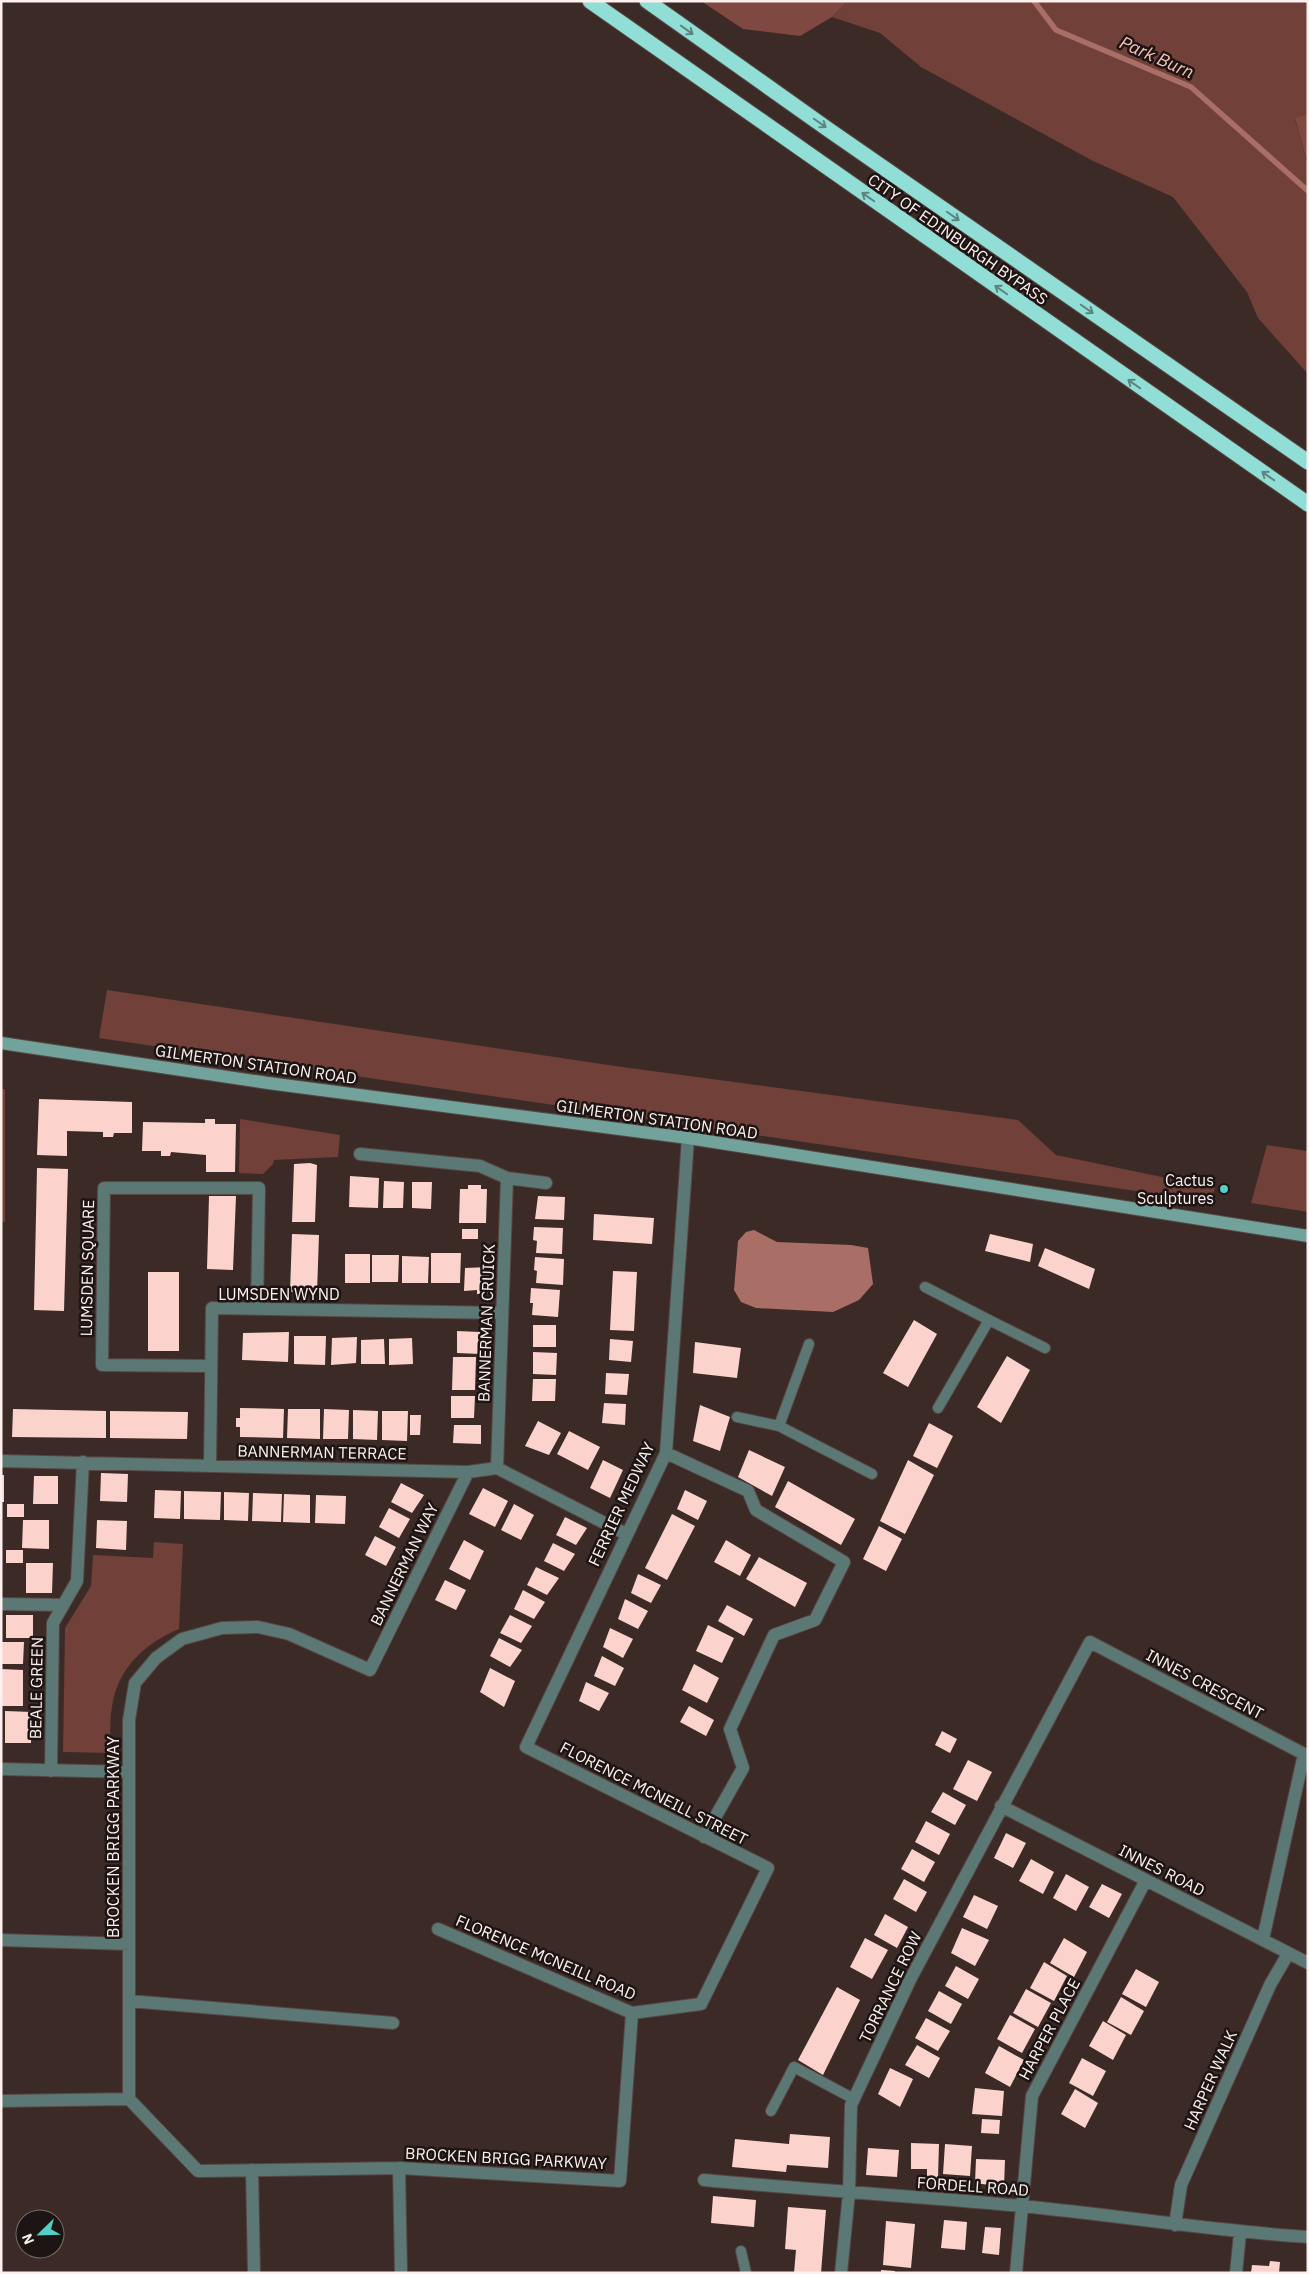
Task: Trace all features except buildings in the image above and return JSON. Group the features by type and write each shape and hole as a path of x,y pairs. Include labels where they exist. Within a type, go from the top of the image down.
{"highway":[{"name":"CITY OF EDINBURGH BYPASS","path":"590,1 1308,504"},
{"name":"CITY OF EDINBURGH BYPASS","path":"647,1 829,130 1308,462"}],"street":[{"name":"GILMERTON STATION ROAD","path":"1,1043 278,1084 688,1138 1308,1236"},
{"name":"FERRIER MEDWAY","path":"526,1747 666,1452 688,1138"},
{"path":"360,1154 480,1166 507,1178 546,1183"},
{"name":"BANNERMAN CRUICK","path":"497,1468 507,1178"},
{"name":"LUMSDEN SQUARE","path":"211,1366 102,1364 104,1188 259,1188 256,1309"},
{"name":"LUMSDEN WYND","path":"210,1466 212,1308 502,1313"},
{"path":"666,1452 748,1491 756,1510 844,1562 816,1620 774,1635 730,1729 744,1768 704,1837"},
{"name":"BANNERMAN TERRACE","path":"1,1460 468,1472 497,1468"},
{"name":"BEALE GREEN","path":"51,1771 53,1623 77,1581 83,1462"},
{"path":"497,1468 626,1534"},
{"name":"BANNERMAN WAY","path":"370,1670 468,1472"},
{"path":"1,1604 63,1605"},
{"name":"BROCKEN BRIGG PARKWAY","path":"370,1670 289,1634 258,1627 222,1628 182,1639 156,1658 135,1683 129,1720 129,2099 198,2171 399,2168 620,2181 632,2013"},
{"name":"INNES CRESCENT","path":"1001,1806 1090,1642 1304,1754 1262,1940"},
{"name":"FLORENCE MCNEILL STREET","path":"526,1747 768,1868"},
{"path":"1,1769 129,1772"},
{"name":"INNES ROAD","path":"1001,1806 1308,1963"},
{"name":"TORRANCE ROW","path":"841,2273 849,2193 851,2105 911,1978 1001,1806"},
{"name":"FLORENCE MCNEILL ROAD","path":"438,1929 632,2013 700,2004 768,1868"},
{"name":"HARPER PLACE","path":"1016,2273 1032,2096 1146,1880"},
{"path":"1,1940 129,1944"},
{"name":"HARPER WALK","path":"1175,2224 1181,2185 1270,1985 1288,1954"},
{"path":"129,2001 393,2023"},
{"path":"1,2101 129,2099"},
{"path":"399,2168 401,2273"},
{"path":"252,2170 254,2273"},
{"name":"FORDELL ROAD","path":"704,2180 1022,2206 1240,2232 1308,2237"},
{"path":"1236,2273 1240,2232"}],"lane":[{"path":"925,1286 1045,1348"},
{"path":"938,1408 989,1320"},
{"path":"779,1426 809,1344"},
{"path":"737,1416 779,1426 872,1474"},
{"path":"771,2111 794,2067 854,2099"},
{"path":"741,2251 746,2273"}],"shaded area":[{"path":"701,1 848,1 832,17 800,36 743,29"},
{"path":"848,1 1308,1 1308,114 1295,119 1308,165 1308,374 1258,318 1247,292 1173,197 1093,161 921,67 880,33 832,17"},
{"path":"1308,114 1308,165 1295,118"},
{"path":"107,990 622,1067 1018,1120 1056,1155 1215,1188 1210,1202 99,1038"},
{"path":"1,1089 5,1089 5,1222 1,1222"},
{"path":"240,1119 340,1135 338,1157 274,1160 273,1164 263,1174 239,1173"},
{"path":"1267,1145 1308,1151 1308,1212 1251,1203"},
{"path":"754,1230 777,1242 851,1245 868,1248 873,1284 859,1300 833,1312 756,1308 741,1302 734,1290 738,1241 746,1232"},
{"path":"154,1542 183,1544 179,1629 144,1650 126,1669 115,1693 111,1713 110,1753 63,1752 65,1628 91,1586 93,1555 153,1558"}],"waterway":[{"name":"Park Burn","path":"1034,1 1056,30 1191,87 1308,191"}],"place":[{"name":"Cactus Sculptures","path":"1224,1189"}]}
